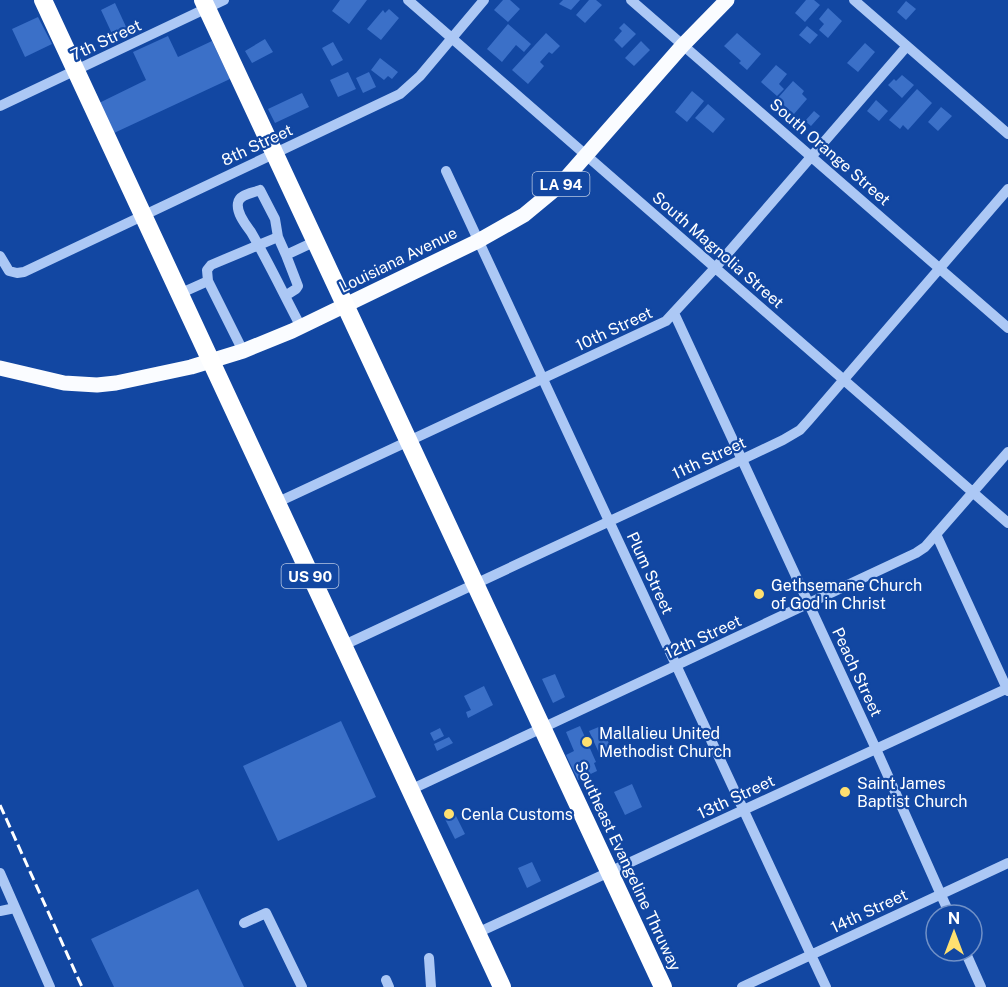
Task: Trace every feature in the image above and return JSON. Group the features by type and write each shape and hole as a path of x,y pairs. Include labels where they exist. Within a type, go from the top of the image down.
{"highway":[{"name":"US 90","path":"43,0 502,987"},
{"name":"Southeast Evangeline Thruway","path":"206,4 663,987"}],"main road":[{"name":"Louisiana Avenue","path":"0,368 64,383 97,385 154,376 211,361 243,351 301,327 478,241 512,223 559,186 683,45 727,0"}],"street":[{"name":"7th Street","path":"0,106 75,71 206,4 224,0"},
{"name":"South Magnolia Street","path":"408,0 1008,523"},
{"name":"8th Street","path":"0,256 4,266 12,273 24,272 400,94 420,76 484,0"},
{"name":"South Orange Street","path":"631,0 1008,328"},
{"path":"854,0 1008,134"},
{"name":"10th Street","path":"276,503 666,321 715,268 907,46"},
{"name":"Plum Street","path":"446,171 826,987"},
{"name":"11th Street","path":"342,646 743,459 800,430 1008,189"},
{"path":"285,296 296,290 298,286 278,237 275,219 261,190 241,196 237,207 301,327"},
{"path":"243,351 208,280 207,270 211,265 278,237"},
{"path":"286,255 316,241"},
{"path":"179,294 208,280"},
{"name":"Peach Street","path":"674,313 945,903"},
{"name":"12th Street","path":"410,790 916,553 925,547 1008,452"},
{"path":"936,534 1008,689"},
{"name":"13th Street","path":"477,933 1008,689"},
{"name":"14th Street","path":"742,987 1008,863"},
{"path":"0,873 50,987"},
{"path":"0,911 15,908"},
{"path":"244,923 266,913 302,987"},
{"path":"429,958 431,987"},
{"path":"970,963 981,987"}],"building":[{"path":"340,0 367,0 349,24 332,11"},
{"path":"503,0 510,0 520,9 508,22 494,10"},
{"path":"563,0 580,0 571,10 559,4"},
{"path":"589,0 596,0 602,5 585,23 576,15"},
{"path":"806,0 814,0 820,5 805,22 795,13"},
{"path":"906,1 916,9 906,20 897,12"},
{"path":"115,3 128,31 114,38 101,10"},
{"path":"828,8 842,21 828,38 819,30 824,24 819,19"},
{"path":"389,9 399,18 381,40 367,29 383,10 385,13"},
{"path":"38,17 52,44 25,57 12,29"},
{"path":"624,23 636,34 622,48 614,40 622,31 619,28"},
{"path":"508,24 531,44 524,52 516,45 502,62 487,49"},
{"path":"807,26 818,35 810,44 799,35"},
{"path":"546,33 560,46 552,54 549,52 540,62 544,66 528,84 512,70"},
{"path":"737,33 761,54 747,70 739,63 741,61 724,46"},
{"path":"168,36 178,57 212,41 230,79 114,133 99,103 146,80 133,52"},
{"path":"265,39 273,52 252,63 245,51"},
{"path":"641,41 650,50 634,66 625,58"},
{"path":"333,42 343,60 332,66 322,48"},
{"path":"865,43 875,52 858,72 847,63"},
{"path":"380,58 398,72 392,79 388,76 384,80 371,70"},
{"path":"776,65 787,74 779,84 784,89 777,96 761,82"},
{"path":"348,72 356,89 338,97 330,80"},
{"path":"369,72 376,87 363,93 356,78"},
{"path":"902,75 914,85 902,98 888,85"},
{"path":"793,81 804,91 802,94 807,99 794,114 777,99"},
{"path":"917,89 932,103 908,130 903,125 900,129 889,120"},
{"path":"692,91 704,101 687,122 675,112"},
{"path":"302,93 309,107 275,123 268,109"},
{"path":"876,100 888,111 879,121 867,111"},
{"path":"708,104 725,119 713,133 695,118"},
{"path":"941,107 952,116 938,131 928,122"},
{"path":"814,111 820,116 811,126 805,121"},
{"path":"555,674 565,697 553,703 542,679"},
{"path":"484,686 493,705 468,718 466,712 471,710 464,696"},
{"path":"341,721 376,797 278,841 243,766"},
{"path":"580,726 596,762 594,763 597,771 578,780 566,755 574,751 566,732"},
{"path":"601,726 611,748 599,753 589,731"},
{"path":"440,728 444,736 434,741 430,733"},
{"path":"449,737 453,743 437,751 434,744"},
{"path":"632,784 642,807 625,815 614,792"},
{"path":"452,808 465,834 455,839 442,813"},
{"path":"532,862 541,881 527,888 518,868"},
{"path":"198,889 244,987 114,987 91,939"}],"railway":[{"path":"0,805 82,987"}],"place":[{"name":"Gethsemane Church of God in Christ","path":"759,594"},
{"name":"Mallalieu United Methodist Church","path":"587,742"},
{"name":"Saint James Baptist Church","path":"845,792"},
{"name":"Cenla Customs","path":"449,814"}]}
